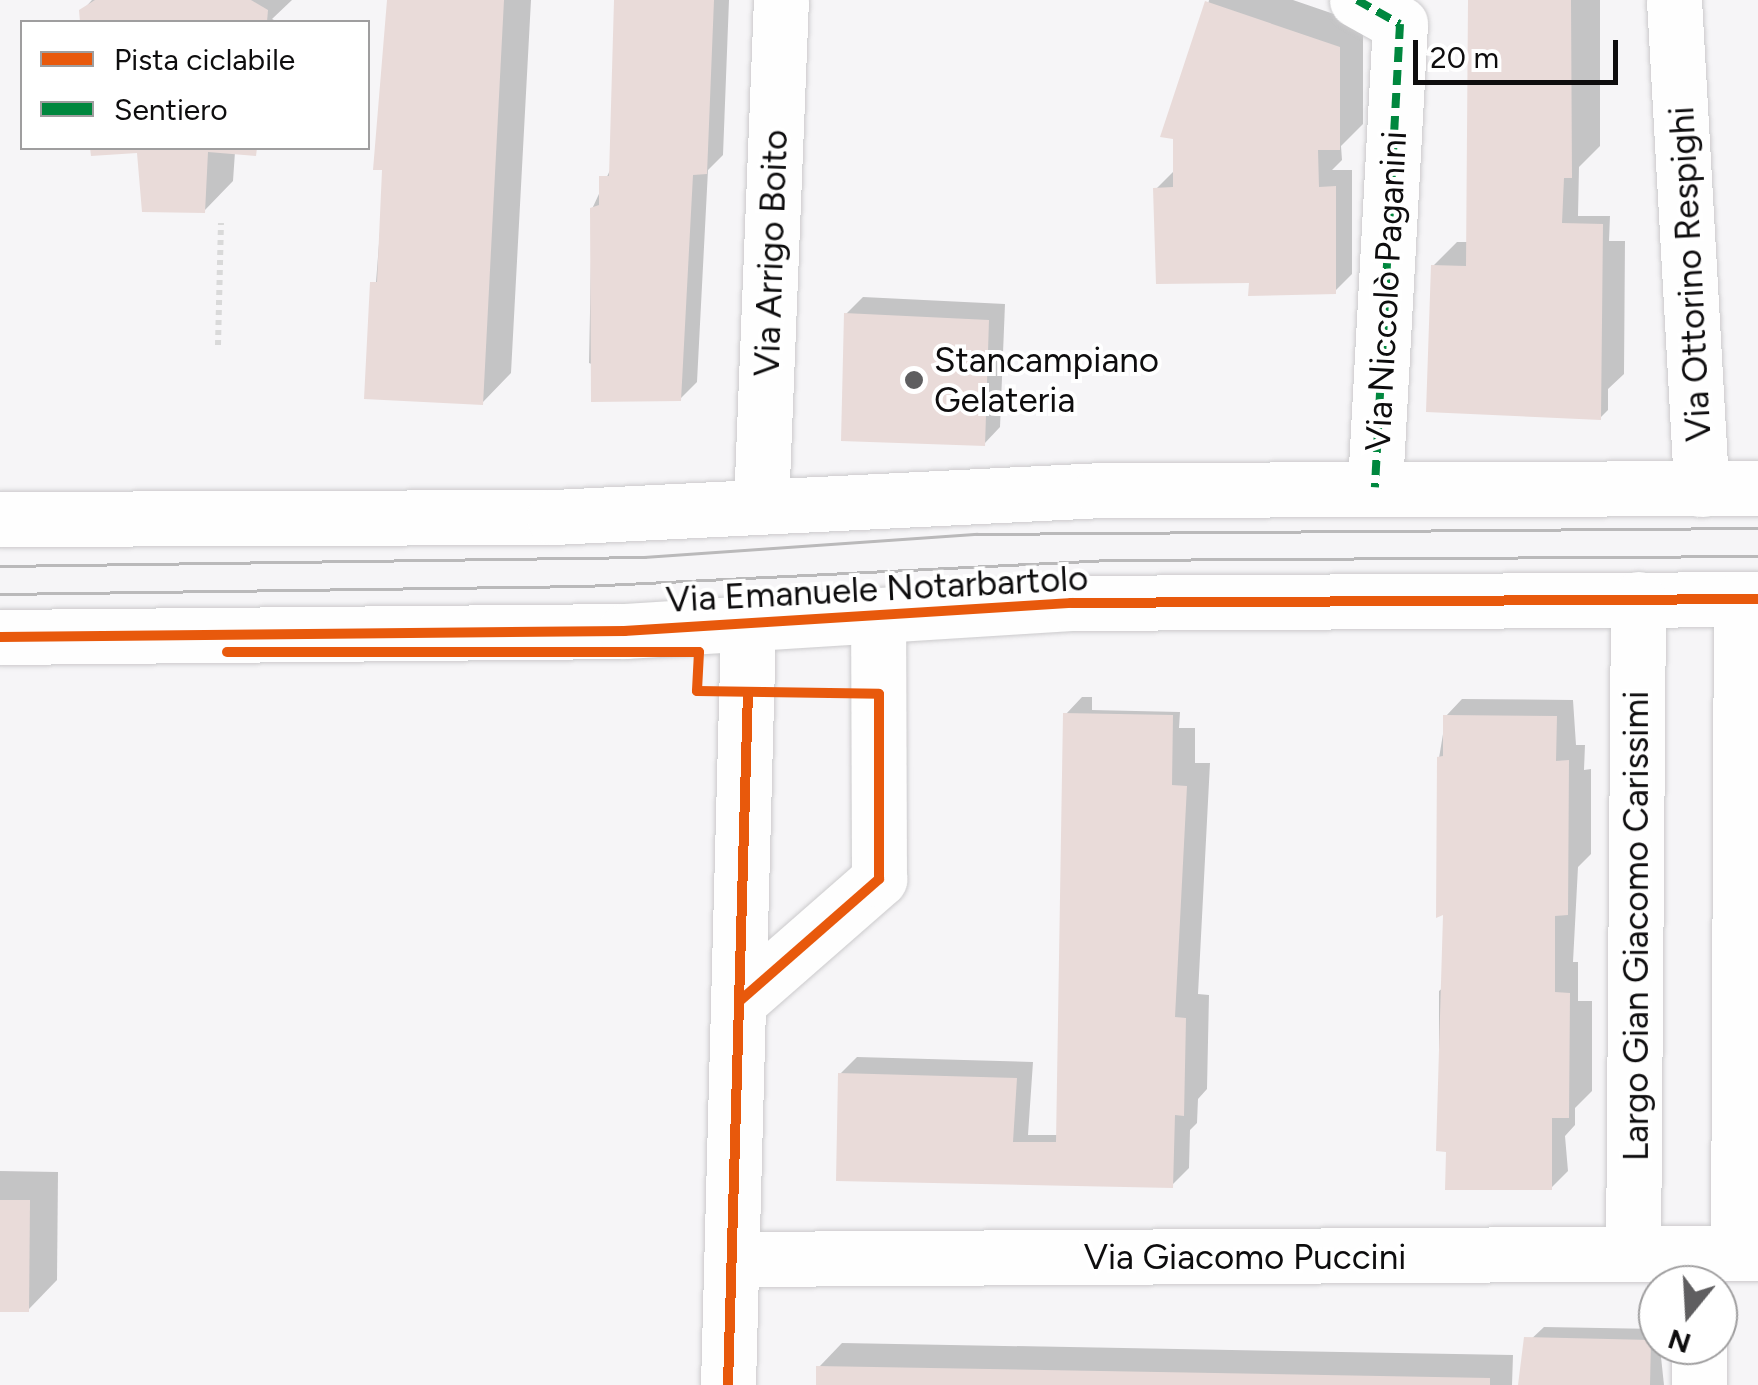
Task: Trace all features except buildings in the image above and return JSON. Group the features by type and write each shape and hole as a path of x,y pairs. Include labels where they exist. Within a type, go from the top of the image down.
{"street":[{"name":"Via Arrigo Boito","path":"761,506 781,0"},
{"name":"Via Niccolò Paganini","path":"1357,0 1400,24 1376,487"},
{"name":"Via Ottorino Respighi","path":"1674,0 1702,489"},
{"path":"3,519 554,516 960,493 1376,487 1758,488"},
{"path":"1724,1261 1749,598"},
{"name":"Via Emanuele Notarbartolo","path":"2,637 748,626 1071,604 1749,598"},
{"name":"Largo Gian Giacomo Carissimi","path":"1634,1254 1638,599"},
{"path":"742,1000 879,879 878,617"},
{"path":"728,1385 742,1000 748,626"},
{"name":"Via Giacomo Puccini","path":"732,1259 1634,1254 1724,1261"}],"path":[{"path":"218,345 221,223"}],"tram line":[{"path":"0,566 645,557 976,534 1758,528"},
{"path":"0,594 585,586 1110,560 1758,556"}],"marked path":[{"path":"1357,0 1400,24 1375,487"}],"cycle path":[{"path":"0,637 625,631 1071,603 1758,599"},
{"path":"227,652 699,652 697,691 879,694 879,879 741,1000"},
{"path":"728,1385 748,692"}],"place":[{"name":"Stancampiano Gelateria","path":"914,380"}]}
